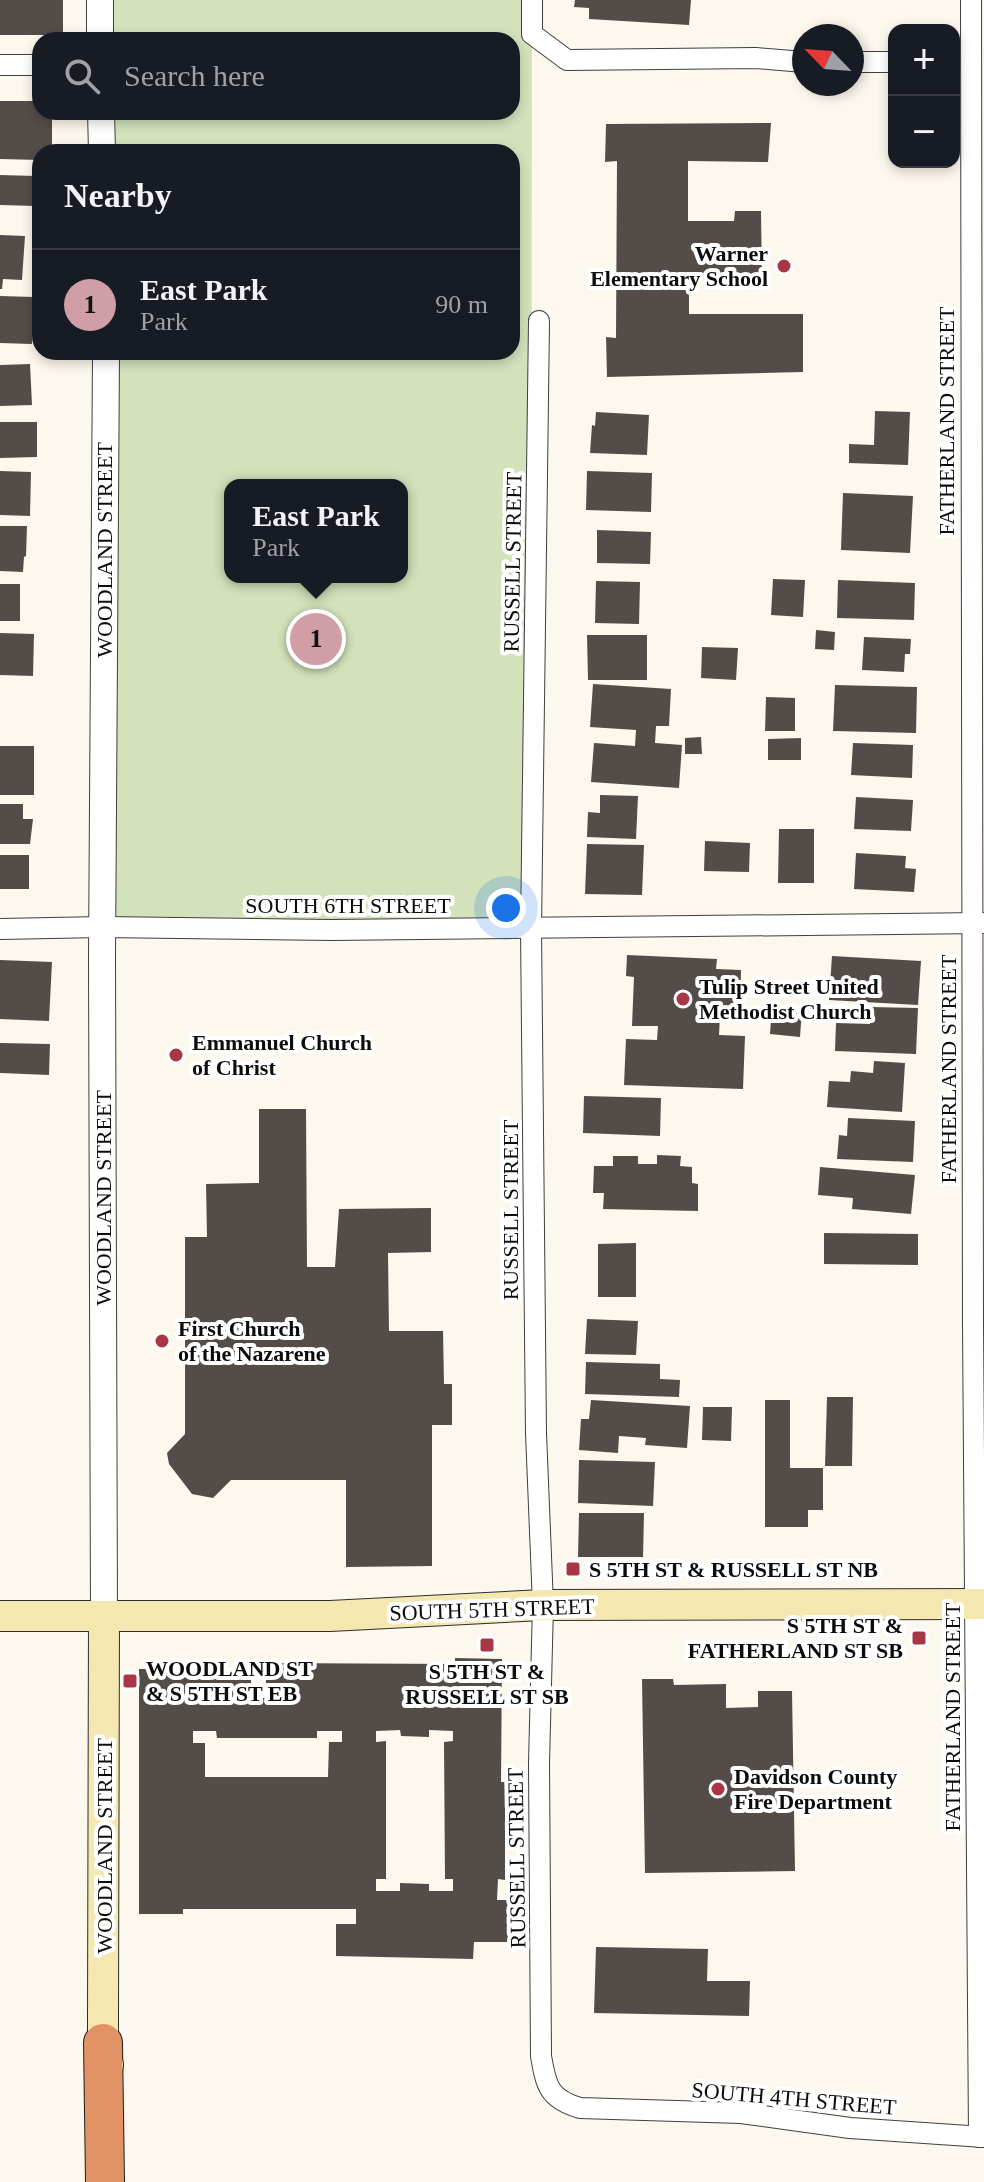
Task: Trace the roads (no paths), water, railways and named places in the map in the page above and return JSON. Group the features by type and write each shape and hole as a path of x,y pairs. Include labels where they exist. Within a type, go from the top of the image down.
{"highway":[{"path":"103,2043 105,2182"}],"main road":[{"name":"SOUTH 5TH STREET","path":"0,1616 330,1616 543,1605 980,1604"},
{"name":"WOODLAND STREET","path":"88,2182 93,2093 103,2043 104,1616"},
{"name":"WOODLAND STREET","path":"103,2043 114,2093 124,2182"}],"street":[{"path":"100,0 100,32"},
{"path":"532,0 532,34 567,60 756,58 792,61"},
{"name":"FATHERLAND STREET","path":"971,0 980,1604 974,1673 981,2137"},
{"path":"864,62 888,62"},
{"path":"0,65 32,65"},
{"path":"101,120 102,144"},
{"name":"RUSSELL STREET","path":"539,321 531,929 536,1433 543,1605 539,1763 541,2056 545,2083 555,2095"},
{"name":"WOODLAND STREET","path":"104,1616 102,927 106,360"},
{"name":"SOUTH 6TH STREET","path":"0,929 531,929 978,923"},
{"name":"SOUTH 4TH STREET","path":"555,2095 569,2105 580,2108 741,2113 850,2128 981,2137"}],"place":[{"name":"Warner Elementary School","path":"784,266"},
{"name":"East Park","path":"316,639"},
{"name":"Tulip Street United Methodist Church","path":"683,999"},
{"name":"Emmanuel Church of Christ","path":"176,1055"},
{"name":"First Church of the Nazarene","path":"162,1341"},
{"name":"S 5TH ST & RUSSELL ST NB","path":"573,1569"},
{"name":"S 5TH ST & FATHERLAND ST SB","path":"919,1638"},
{"name":"S 5TH ST & RUSSELL ST SB","path":"487,1645"},
{"name":"WOODLAND ST & S 5TH ST EB","path":"130,1681"},
{"name":"Davidson County Fire Department","path":"718,1789"}]}
